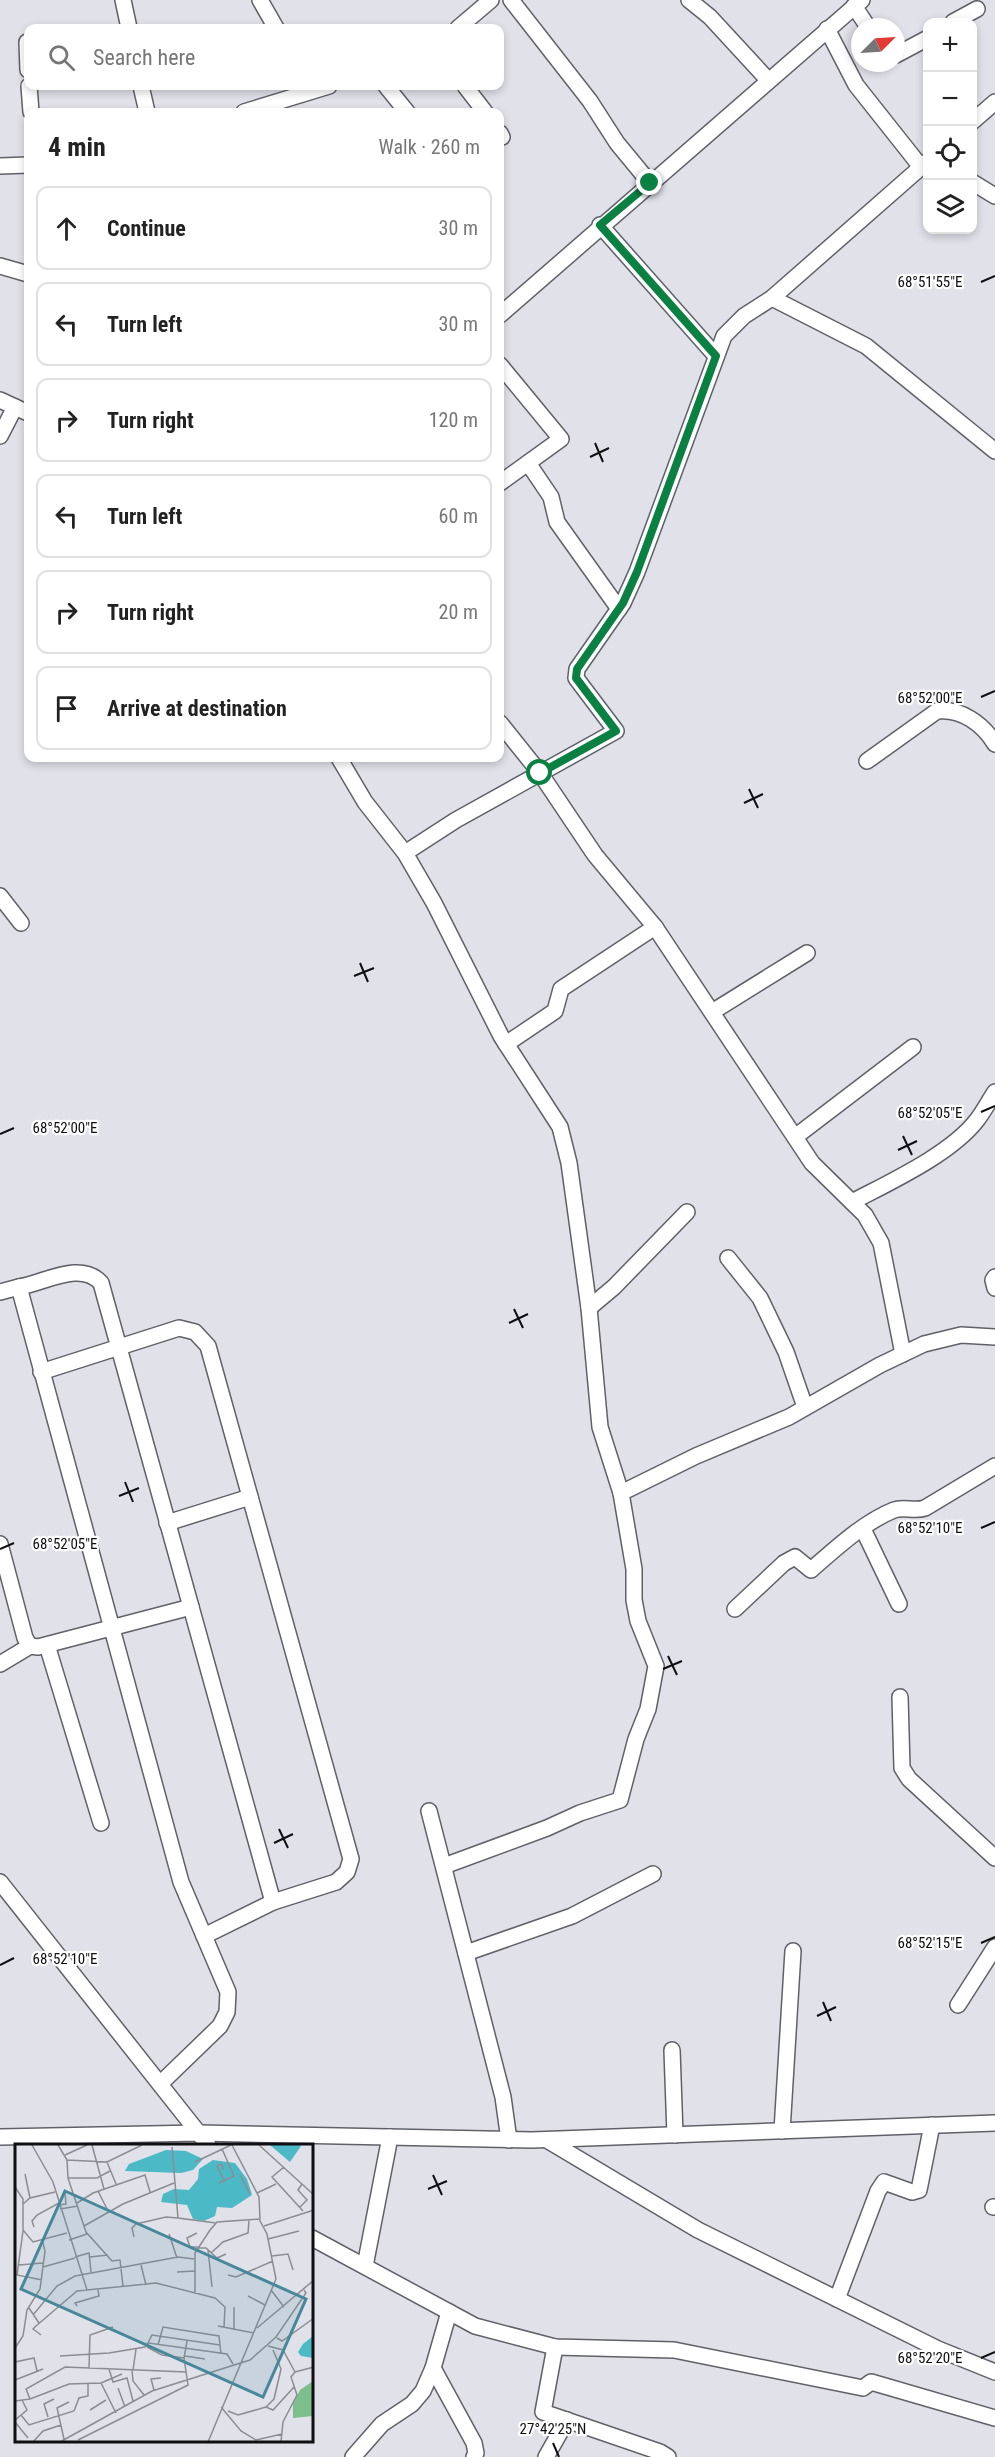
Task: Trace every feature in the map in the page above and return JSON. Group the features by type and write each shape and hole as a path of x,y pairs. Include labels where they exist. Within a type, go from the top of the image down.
{"street":[{"path":"123,0 128,24"},
{"path":"260,0 274,24"},
{"path":"464,24 491,0"},
{"path":"511,0 590,101 617,143 650,183"},
{"path":"689,0 710,17 768,80"},
{"path":"504,311 600,225 858,3 864,18"},
{"path":"960,18 977,9"},
{"path":"827,29 856,85 923,163"},
{"path":"905,50 923,40"},
{"path":"29,90 31,108"},
{"path":"142,90 146,108"},
{"path":"271,108 303,90"},
{"path":"389,90 404,108"},
{"path":"468,90 482,108"},
{"path":"977,118 995,102"},
{"path":"0,165 24,165"},
{"path":"405,853 456,820 616,731 576,678 577,669 619,609 637,572 724,336 744,316 772,298 923,165"},
{"path":"977,185 995,196"},
{"path":"600,225 716,356"},
{"path":"0,266 24,273"},
{"path":"772,298 866,346 992,442"},
{"path":"504,370 561,439 504,480"},
{"path":"0,400 22,410 0,436"},
{"path":"528,463 551,497 557,522 619,609"},
{"path":"867,761 937,711 948,710 961,714 986,729 995,744"},
{"path":"504,728 540,773 595,855 655,927 812,1163 865,1215 881,1244 903,1354"},
{"path":"341,762 365,802 405,853 434,903 506,1044 560,1127 569,1163 589,1308 600,1427 621,1493 634,1569 634,1600 638,1621 656,1666 648,1709 636,1739 620,1800 580,1813 547,1828 444,1866"},
{"path":"0,896 21,923"},
{"path":"506,1044 555,1011 561,989 655,927"},
{"path":"712,1012 807,953"},
{"path":"795,1137 913,1047"},
{"path":"852,1202 899,1178 953,1142 977,1121 995,1092"},
{"path":"589,1308 614,1287 687,1212"},
{"path":"728,1258 760,1298 786,1352 805,1407"},
{"path":"0,1292 82,1272 94,1275 101,1283 273,1902"},
{"path":"995,1277 993,1280 995,1288"},
{"path":"19,1287 181,1882 228,1992 227,2012 220,2026 161,2083"},
{"path":"41,1372 179,1328 195,1332 208,1346 351,1859 347,1872 336,1882 273,1902 204,1936"},
{"path":"621,1493 805,1407 924,1344 961,1335 995,1337"},
{"path":"735,1609 784,1563 795,1557 811,1570 863,1528 896,1509 917,1511 925,1508 995,1466"},
{"path":"167,1523 250,1497"},
{"path":"863,1528 899,1604"},
{"path":"0,1544 25,1638 30,1646"},
{"path":"0,1664 30,1646 47,1645 112,1629 191,1606"},
{"path":"47,1645 101,1823"},
{"path":"900,1697 902,1768 909,1779 995,1857"},
{"path":"429,1811 503,2097 509,2140"},
{"path":"466,1953 573,1916 653,1874"},
{"path":"0,1882 204,2139"},
{"path":"958,2005 995,1947"},
{"path":"782,2131 792,1951"},
{"path":"672,2050 675,2135"},
{"path":"0,2137 204,2139 390,2137 509,2140 995,2123"},
{"path":"837,2299 878,2191 884,2182 912,2192 919,2190 932,2125"},
{"path":"365,2266 390,2137"},
{"path":"547,2139 698,2230 938,2349 995,2372"},
{"path":"314,2239 476,2326 555,2347 674,2350 862,2388 871,2382 995,2418"},
{"path":"353,2457 382,2424 412,2404 423,2391 433,2368 449,2312"},
{"path":"555,2347 543,2412 663,2455"},
{"path":"433,2368 474,2443 476,2452 474,2457"},
{"path":"546,2457 567,2420"}],"route":[{"path":"540,773 616,731 576,678 577,669 623,603 637,572 716,356 600,225 650,183"}]}
